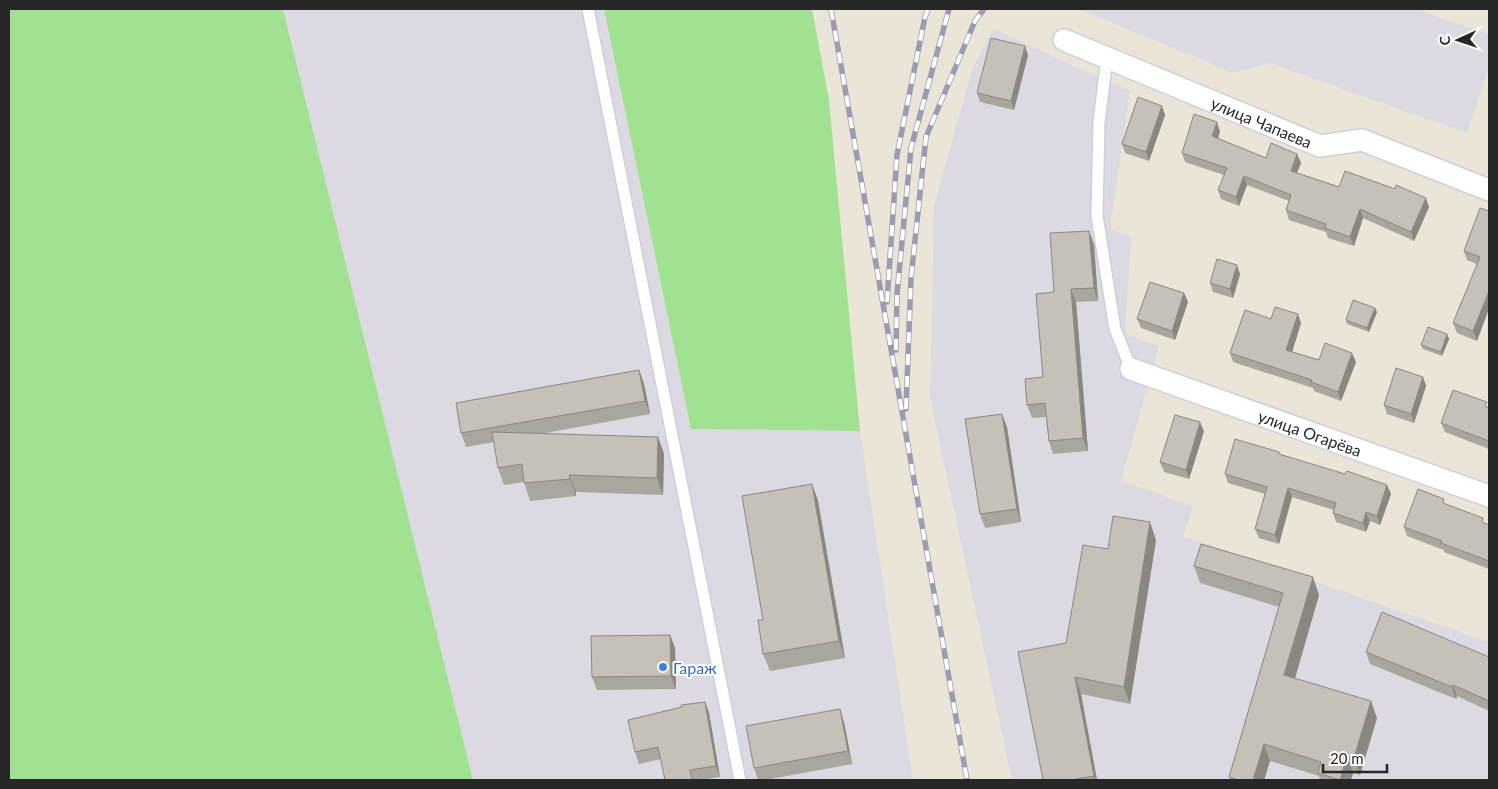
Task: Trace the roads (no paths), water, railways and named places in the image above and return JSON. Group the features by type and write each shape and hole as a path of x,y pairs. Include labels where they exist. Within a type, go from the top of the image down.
{"street":[{"name":"улица Чапаева","path":"1064,40 1320,146 1362,140 1489,190"},
{"name":"улица Огарёва","path":"1131,369 1489,496"}],"lane":[{"path":"588,9 740,780"},
{"path":"1107,58 1099,122 1096,216 1115,329 1131,369"}],"railway":[{"path":"831,9 967,780"},
{"path":"887,302 897,155 928,9"},
{"path":"896,350 897,294 911,148 949,9"},
{"path":"906,409 911,278 926,137 975,21 984,9"}],"place":[{"name":"Гараж","path":"663,667"}]}
